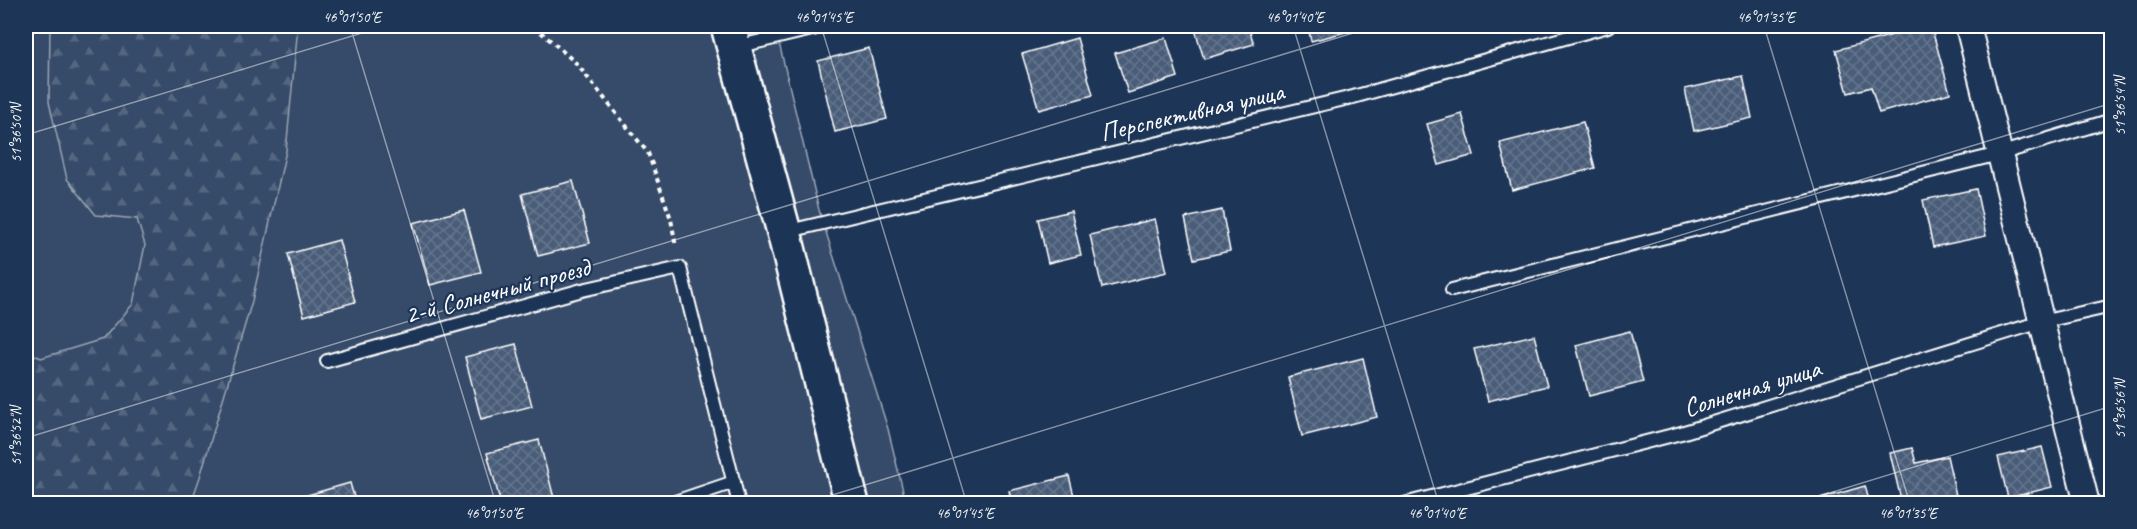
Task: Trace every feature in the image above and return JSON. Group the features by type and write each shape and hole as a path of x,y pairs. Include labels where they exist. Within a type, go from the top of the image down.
{"main road":[{"path":"731,36 784,232 852,504"}],"street":[{"path":"1968,26 2087,504"}],"lane":[{"path":"731,36 825,26"},
{"name":"Перспективная улица","path":"784,232 1353,97 1608,26"},
{"path":"1452,290 2000,154 2112,120"},
{"name":"2-й Солнечный проезд","path":"327,361 582,290 680,268"},
{"path":"680,268 739,504"},
{"name":"Солнечная улица","path":"1404,504 1681,433 2041,322 2112,306"},
{"path":"669,504 734,482"}],"path":[{"path":"534,26 576,63 648,153 671,219 680,268"}],"green space":[{"path":"26,26 775,26 819,210 888,429 906,503 26,503"},
{"path":"50,26 298,26 286,151 252,301 191,503 26,503 26,351 41,358 103,339 133,304 145,245 137,219 96,215 67,179 49,102"}],"building":[{"path":"1194,26 1248,26 1254,44 1204,59"},
{"path":"1308,26 1365,26 1365,27 1311,41"},
{"path":"1931,26 1950,93 1879,113 1871,87 1848,93 1836,50"},
{"path":"1077,38 1093,95 1039,110 1022,54"},
{"path":"1166,38 1178,77 1128,93 1115,53"},
{"path":"869,48 887,119 835,132 818,61"},
{"path":"1743,76 1752,118 1694,131 1685,89"},
{"path":"1462,114 1474,155 1439,165 1427,124"},
{"path":"1583,122 1595,168 1512,190 1500,143"},
{"path":"573,181 590,243 538,256 522,194"},
{"path":"1976,189 1986,236 1933,247 1923,200"},
{"path":"464,210 481,272 430,285 413,223"},
{"path":"1222,210 1230,251 1194,259 1185,218"},
{"path":"1071,211 1081,255 1048,263 1038,219"},
{"path":"1155,219 1167,272 1102,288 1090,235"},
{"path":"339,240 355,302 304,316 288,254"},
{"path":"1630,331 1643,382 1589,396 1576,345"},
{"path":"1534,335 1547,386 1488,401 1474,349"},
{"path":"516,344 532,406 481,419 465,357"},
{"path":"1363,358 1377,417 1302,436 1288,377"},
{"path":"539,440 555,502 501,504 487,453"},
{"path":"2042,447 2052,487 2008,498 1998,457"},
{"path":"1912,448 1916,463 1947,456 1958,504 1902,504 1890,453"},
{"path":"1069,476 1076,504 1012,504 1009,491"},
{"path":"350,483 356,504 276,504"},
{"path":"1865,486 1870,504 1817,504 1816,500"},
{"path":"989,495 991,504 954,504"}]}
